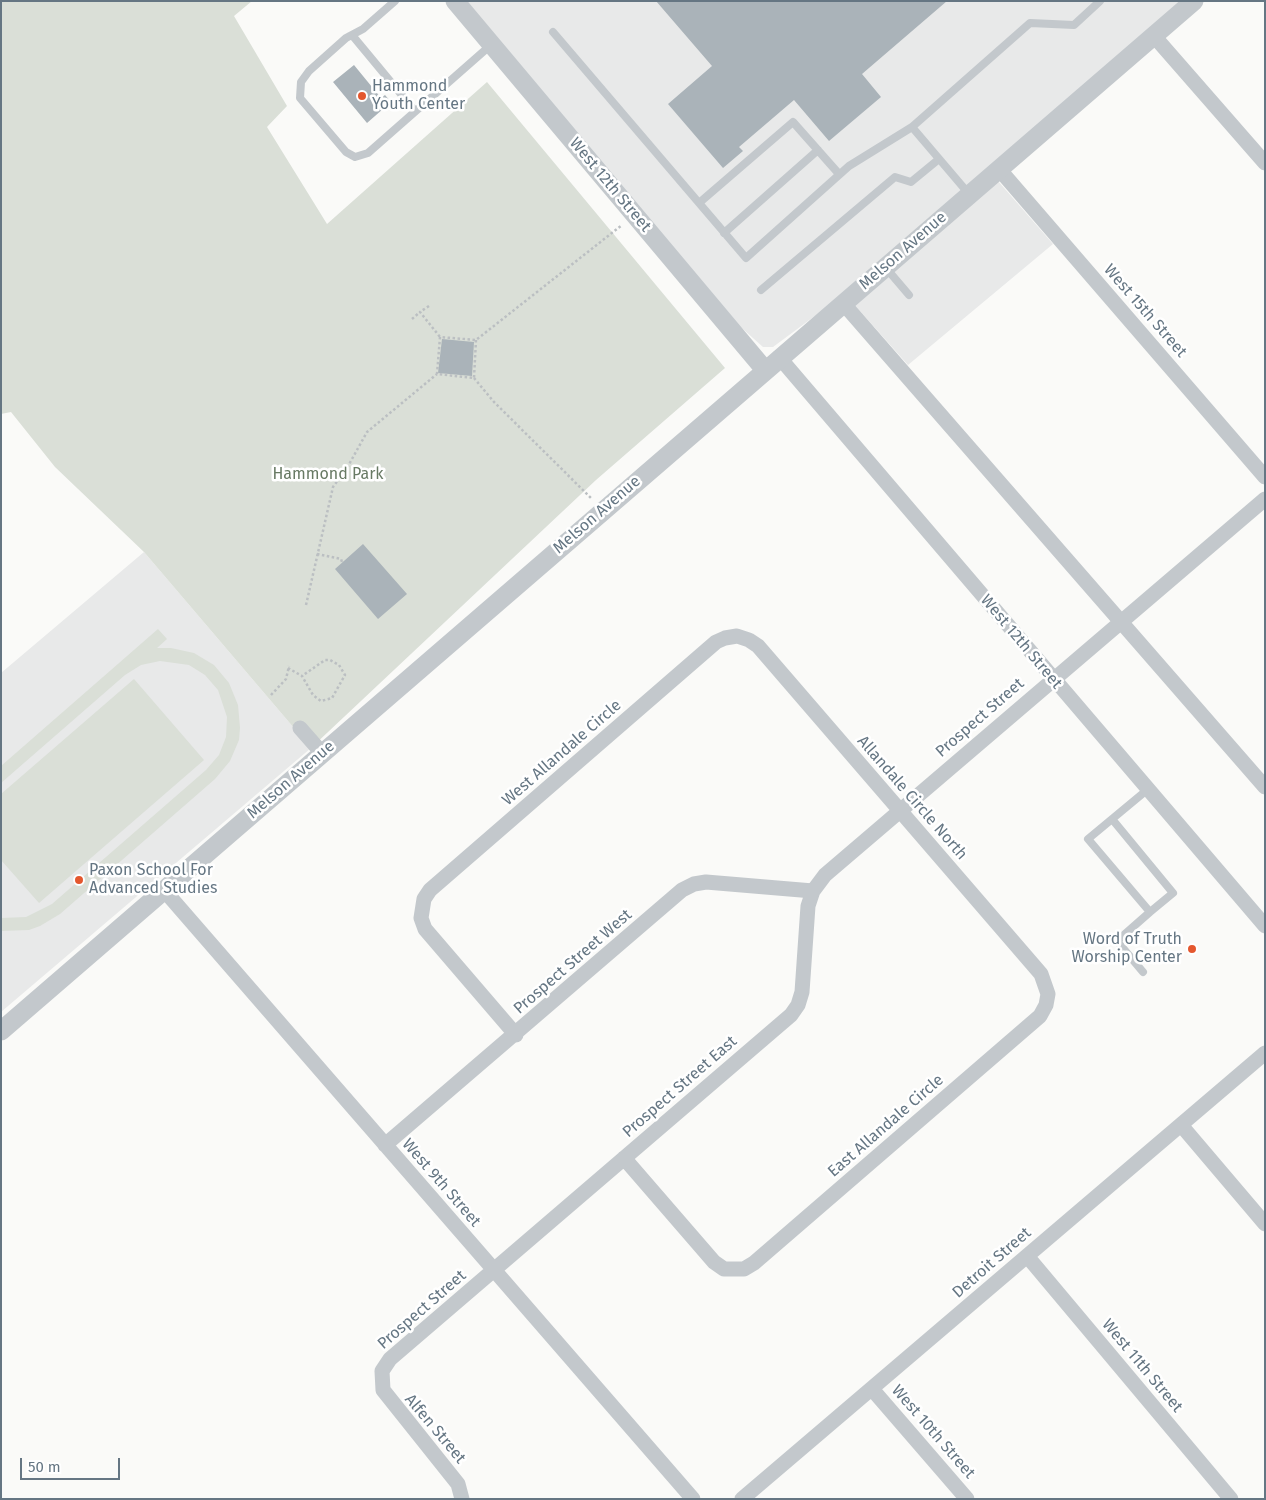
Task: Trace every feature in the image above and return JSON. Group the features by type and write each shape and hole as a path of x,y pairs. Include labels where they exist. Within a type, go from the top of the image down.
{"street":[{"name":"West 12th Street","path":"455,1 772,364 1052,679 1265,926"},
{"name":"Melson Avenue","path":"1,1031 1194,1"},
{"path":"1154,36 1265,163"},
{"name":"West 15th Street","path":"999,169 1265,477"},
{"path":"843,303 1265,787"},
{"name":"Prospect Street","path":"813,891 825,875 1052,679 1265,499"},
{"name":"Allandale Circle North","path":"737,636 758,646 1041,974 1048,994"},
{"name":"West Allandale Circle","path":"516,1035 425,929 421,918 421,909 430,890 716,642 737,636"},
{"path":"300,728 322,754"},
{"name":"Prospect Street West","path":"385,1145 516,1035 682,890 694,884 706,882 813,891"},
{"name":"West 9th Street","path":"164,890 693,1499"},
{"name":"Prospect Street East","path":"494,1270 791,1015 798,1005 802,992 806,922 813,891"},
{"name":"East Allandale Circle","path":"624,1158 714,1262 724,1269 744,1269 754,1263 1040,1016 1046,1005 1048,994"},
{"name":"Detroit Street","path":"742,1499 1265,1053"},
{"path":"1181,1125 1265,1224"},
{"name":"West 11th Street","path":"1026,1256 1232,1499"},
{"name":"Prospect Street","path":"382,1380 382,1371 390,1359 494,1270"},
{"name":"Alfen Street","path":"382,1380 383,1390 388,1400 458,1484 462,1499"},
{"name":"West 10th Street","path":"872,1388 966,1499"}],"lane":[{"path":"395,1 310,71 301,82 300,98 346,152 356,157 368,153 492,44"},
{"path":"553,32 746,258 839,174 912,127 1030,23 1074,25 1100,1"},
{"path":"352,35 415,111"},
{"path":"699,203 792,122 839,174"},
{"path":"912,127 969,194"},
{"path":"724,233 818,150"},
{"path":"761,290 895,177 911,182 939,159"},
{"path":"885,267 909,295"},
{"path":"1147,790 1088,839 1150,912"},
{"path":"1112,820 1173,893 1117,941 1143,972"}],"path":[{"path":"440,337 476,340 623,224"},
{"path":"412,319 429,306"},
{"path":"306,605 333,487 348,468 367,432 437,374 440,337 420,312"},
{"path":"476,340 474,378 494,402 591,498"},
{"path":"437,374 474,378"},
{"path":"317,554 342,559 342,562"},
{"path":"271,695 286,679 288,667 302,676 313,695 322,701 332,698 345,675 339,665 330,660 325,660 302,676"}],"shaded area":[{"path":"465,1 1182,1 835,301 773,347 763,347 735,322"},
{"path":"998,181 1053,244 908,365 852,302"},
{"name":"Paxon School For Advanced Studies","path":"144,552 311,748 1,1012 1,673"}],"green space":[{"name":"Hammond Park","path":"1,1 252,1 234,16 287,106 267,127 327,224 487,82 725,368 596,480 311,748 144,552 55,467 11,412 1,414"},
{"path":"158,629 167,639 157,648 171,648 194,653 214,665 229,683 238,705 240,728 239,740 230,761 215,779 60,914 29,930 1,931 1,918 26,917 52,904 206,770 219,755 226,737 227,717 218,690 205,675 189,665 160,661 141,665 125,675 1,783 1,766"},
{"path":"134,679 204,760 39,903 1,860 1,794"}],"building":[{"path":"656,1 947,1 862,74 881,97 829,141 794,100 739,147 743,151 723,168 668,104 712,66"},
{"name":"Hammond Youth Center","path":"354,65 381,98 385,95 391,102 367,123 333,82"},
{"path":"442,339 474,342 472,376 438,373"},
{"path":"363,544 407,594 378,619 335,569"}],"place":[{"name":"Hammond Youth Center","path":"362,96"},
{"name":"Paxon School For Advanced Studies","path":"79,880"},
{"name":"Word of Truth Worship Center","path":"1192,949"}]}
